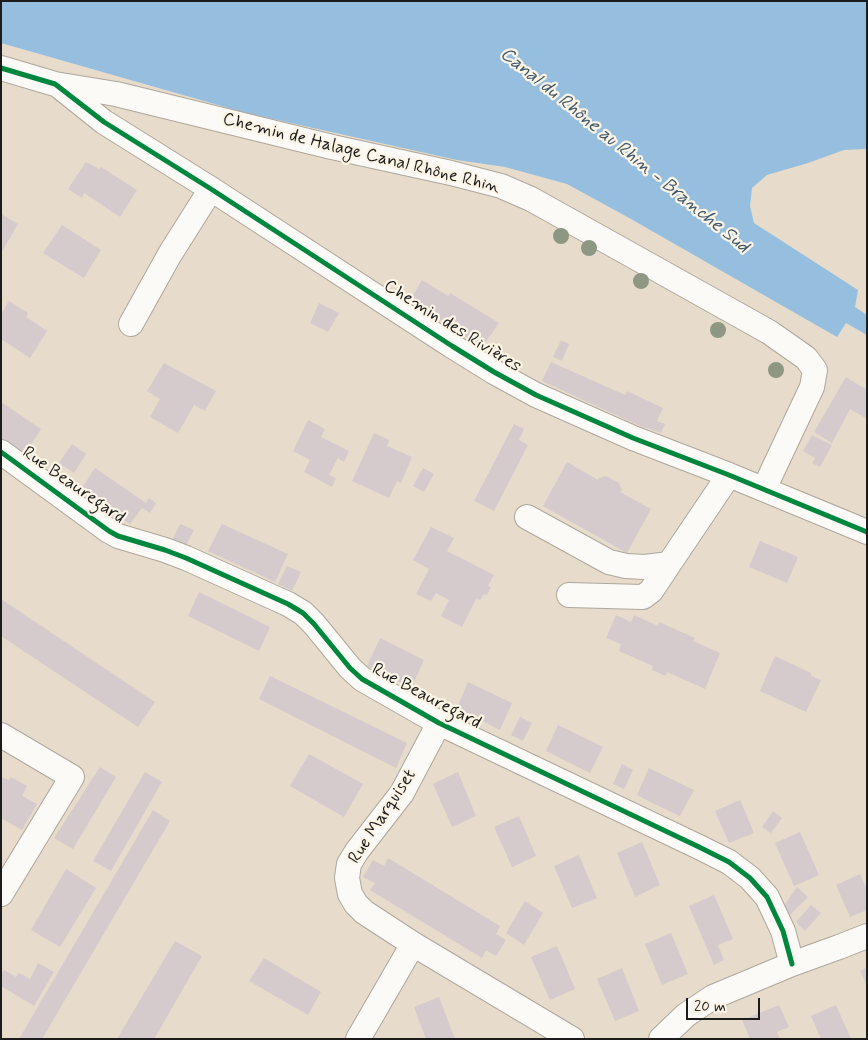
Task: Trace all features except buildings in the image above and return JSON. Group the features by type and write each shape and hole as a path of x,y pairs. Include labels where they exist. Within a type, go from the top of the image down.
{"street":[{"name":"Chemin de Halage Canal Rhône Rhin","path":"1,68 55,84 116,94 332,147 450,173 501,186 531,199 769,332 806,358 815,370 812,387 764,490"},
{"name":"Chemin des Rivières","path":"55,84 104,122 494,372 536,395 633,438 867,532"},
{"path":"131,324 170,254 211,189"},
{"name":"Rue Beauregard","path":"1,452 118,536 186,558 288,604 303,613 350,668 362,679 439,723 729,862 750,878 767,897 782,931 792,964"},
{"path":"569,595 643,597 651,591 729,475"},
{"path":"526,517 609,562 626,566 645,567 669,564"},
{"name":"Rue Marquiset","path":"439,723 402,793 357,850 349,864 347,878 350,894 364,912 413,944 572,1039"},
{"path":"1,736 72,777 5,880"},
{"path":"661,1039 686,1015 713,997 792,964 867,936"},
{"path":"358,1039 413,944"}],"water":[{"name":"Canal du Rhône au Rhin - Branche Sud","path":"1,1 867,1 867,149 844,150 767,175 752,188 750,206 754,223 858,290 855,307 867,315 867,335 846,323 837,337 567,184 505,167 457,160 246,113 1,43"}],"cycle path":[{"path":"1,68 55,84 104,122 211,189 452,346 536,395 633,438 867,532"},
{"path":"1,452 118,536 186,558 288,604 303,613 350,668 362,679 439,723 729,862 750,878 767,897 783,931 792,964"}]}
